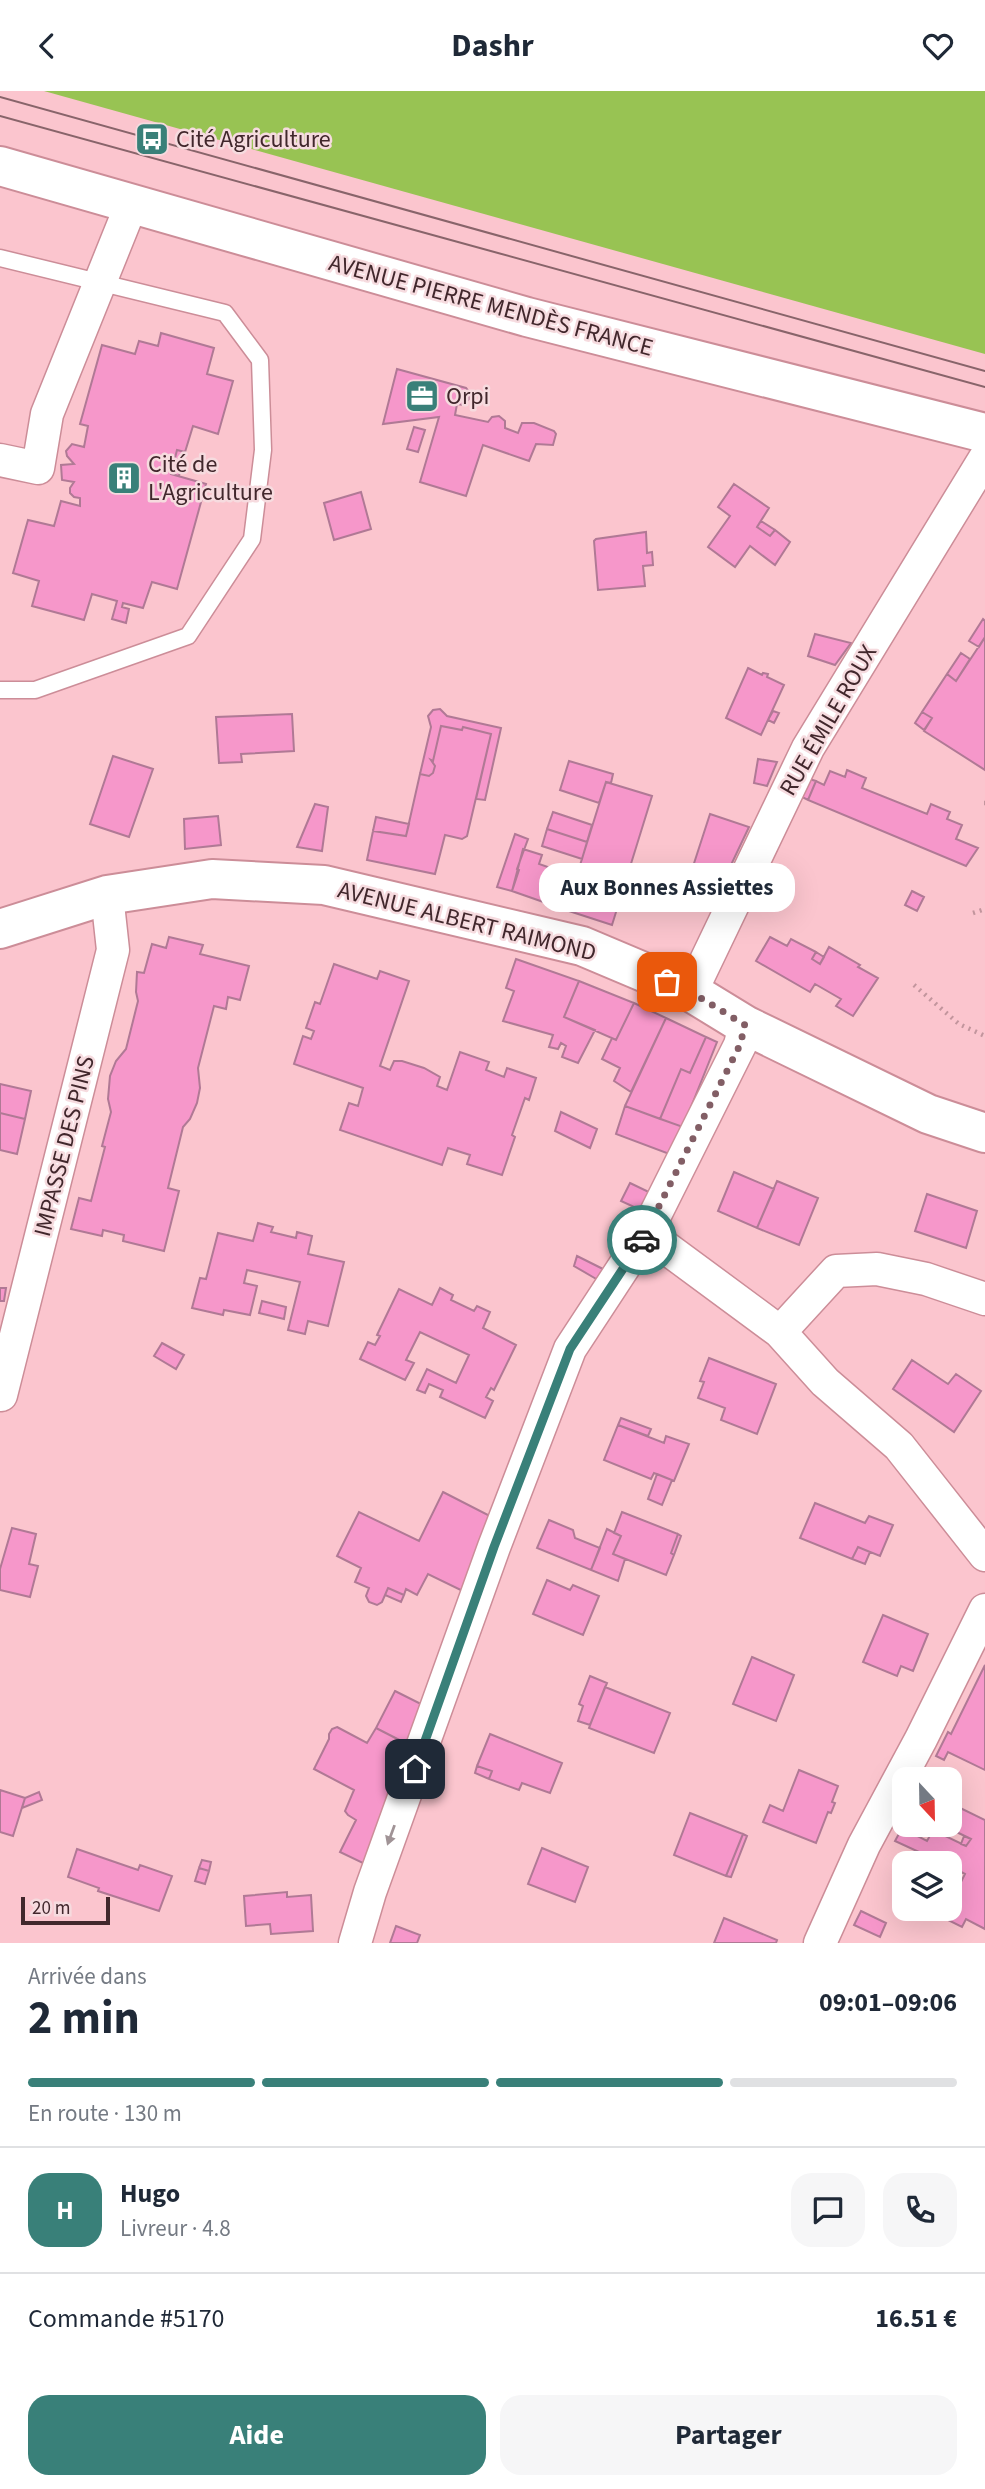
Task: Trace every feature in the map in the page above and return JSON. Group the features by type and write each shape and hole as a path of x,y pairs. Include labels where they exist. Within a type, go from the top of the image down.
{"street":[{"name":"AVENUE PIERRE MENDÈS FRANCE","path":"0,166 527,317 985,433"},
{"path":"0,460 37,468 47,415 132,203"},
{"name":"RUE ÉMILE ROUX","path":"691,992 807,748 985,458"},
{"name":"AVENUE ALBERT RAIMOND","path":"0,929 107,895 212,879 324,885 582,946 691,992 745,1025 928,1114 985,1133"},
{"name":"IMPASSE DES PINS","path":"1,1395 113,950 107,895"},
{"path":"355,1943 370,1892 494,1547 570,1349 646,1233 740,1045 745,1025"},
{"path":"646,1233 780,1332 825,1382 899,1446 985,1555"},
{"path":"780,1332 836,1271 877,1269 926,1279 985,1299"},
{"path":"820,1943 864,1845 921,1739 985,1610"}],"lane":[{"path":"0,258 225,313 260,360 263,450 251,539 188,636 35,690 0,690"}],"path":[{"path":"973,912 985,909"},
{"path":"914,985 959,1024 985,1036"}],"green space":[{"path":"44,91 985,91 985,354"}],"building":[{"name":"Cité de L'Agriculture","path":"161,333 214,348 207,374 233,381 218,434 193,426 185,452 177,450 171,474 206,484 177,589 152,582 143,608 123,603 122,607 129,609 126,623 112,619 117,601 92,594 84,620 32,606 39,581 13,573 28,520 54,526 61,501 80,506 80,498 70,493 74,482 62,480 61,465 74,464 66,451 72,444 84,447 88,426 80,424 102,345 135,354 139,341 158,346"},
{"path":"397,369 466,388 470,393 469,399 463,405 457,404 455,415 488,422 492,417 499,416 505,421 505,428 518,433 522,423 534,423 554,431 556,434 553,445 536,444 529,461 483,445 466,496 420,482 439,417 383,424"},
{"path":"414,427 425,430 418,452 407,449"},
{"path":"177,450 185,452 179,476 171,474"},
{"path":"734,484 769,508 757,527 770,536 775,530 790,542 775,565 750,546 735,567 708,547 730,516 718,507"},
{"path":"361,492 371,529 334,540 324,503"},
{"path":"761,521 775,530 770,536 757,527"},
{"path":"646,532 647,553 652,552 653,565 643,566 645,586 598,590 594,541"},
{"path":"983,619 985,637 979,647 969,641"},
{"path":"815,634 851,643 835,665 808,656"},
{"path":"985,637 985,770 924,731 932,718 922,712 947,674 956,681"},
{"path":"961,653 970,659 956,681 947,674"},
{"path":"748,668 762,675 768,674 767,677 784,685 761,735 726,718"},
{"path":"440,709 447,716 501,728 485,800 476,799 491,734 463,727 462,730 441,726 433,761 431,760 435,766 433,773 429,776 420,774 431,727 428,716 433,710"},
{"path":"773,711 779,713 774,723 768,720"},
{"path":"922,712 932,718 924,730 915,723"},
{"path":"292,714 294,751 241,754 242,762 219,763 216,717"},
{"path":"441,726 462,730 463,727 491,734 467,836 462,839 445,835 435,874 367,860 373,831 406,836 420,774 429,776 433,773 435,766 431,760 433,761"},
{"path":"113,756 153,769 129,837 90,824"},
{"path":"758,759 777,762 767,786 754,783"},
{"path":"569,761 613,774 611,783 606,782 599,803 560,790"},
{"path":"847,770 866,778 862,788 927,814 931,804 950,812 947,819 962,825 956,839 978,848 966,866 808,800 816,781 824,785 830,771 845,777"},
{"path":"809,779 816,781 808,800 800,796"},
{"path":"606,782 652,796 612,925 566,910"},
{"path":"315,804 328,807 322,851 297,847"},
{"path":"553,812 592,825 587,842 547,829"},
{"path":"710,814 749,827 712,905 692,897 686,888"},
{"path":"218,816 221,845 185,849 184,819"},
{"path":"376,817 409,824 406,836 373,831"},
{"path":"547,829 587,842 582,859 542,846"},
{"path":"515,834 528,839 512,891 497,887"},
{"path":"523,849 542,855 539,864 576,877 566,910 512,891"},
{"path":"912,891 924,897 917,911 905,905"},
{"path":"169,937 203,945 200,954 249,966 240,1000 228,997 226,1009 214,1006 198,1068 200,1088 197,1103 183,1127 168,1188 179,1191 164,1251 123,1241 124,1235 103,1230 102,1236 71,1229 79,1198 91,1201 105,1147 102,1146 111,1112 108,1099 110,1076 116,1061 126,1049 138,1001 137,972 144,973 152,944 166,948"},
{"path":"770,937 787,946 791,939 816,952 812,959 820,964 829,947 878,978 853,1016 836,1006 841,999 815,984 810,992 756,961"},
{"path":"816,952 824,957 820,964 812,959"},
{"path":"516,959 579,981 564,1017 595,1030 578,1063 562,1057 566,1046 561,1043 558,1049 549,1047 553,1035 503,1021 514,991 506,988"},
{"path":"334,964 377,979 380,971 409,981 380,1066 390,1070 394,1061 402,1061 424,1068 440,1077 437,1086 447,1090 460,1052 489,1062 486,1070 504,1077 507,1068 536,1078 529,1100 525,1098 512,1135 515,1137 502,1175 467,1164 470,1155 448,1148 442,1165 340,1130 349,1103 358,1106 363,1088 294,1064 303,1036 311,1039 314,1031 306,1028 315,1002 320,1004"},
{"path":"579,981 634,1003 616,1040 564,1017"},
{"path":"634,1003 666,1018 631,1092 614,1081 620,1068 602,1059 612,1038 616,1040"},
{"path":"666,1018 706,1037 690,1073 681,1069 660,1119 625,1106"},
{"path":"706,1037 717,1042 683,1127 660,1119 681,1069 690,1073"},
{"path":"0,1084 31,1091 25,1119 0,1113"},
{"path":"625,1106 683,1127 672,1155 616,1134"},
{"path":"561,1112 597,1129 590,1148 555,1131"},
{"path":"0,1113 25,1119 17,1154 0,1150"},
{"path":"734,1172 774,1189 757,1228 718,1211"},
{"path":"777,1181 818,1198 799,1245 757,1228"},
{"path":"630,1183 653,1194 645,1212 621,1201"},
{"path":"927,1194 977,1211 966,1248 915,1231"},
{"path":"258,1223 273,1227 271,1232 296,1238 297,1232 312,1236 308,1254 344,1262 328,1326 308,1321 305,1334 288,1330 300,1282 247,1270 244,1283 257,1286 250,1315 224,1310 223,1315 192,1308 200,1278 206,1279 218,1233 253,1241"},
{"path":"577,1256 605,1270 598,1280 574,1266"},
{"path":"0,1288 6,1288 4,1301 0,1301"},
{"path":"440,1288 453,1295 451,1300 474,1311 477,1306 490,1312 483,1328 516,1345 494,1390 491,1388 486,1397 493,1401 485,1418 440,1397 443,1390 429,1384 425,1393 417,1390 427,1369 456,1383 469,1355 420,1332 406,1360 414,1363 405,1380 360,1359 368,1342 375,1345 380,1336 377,1335 399,1289 432,1305"},
{"path":"262,1301 286,1307 284,1319 259,1313"},
{"path":"162,1343 184,1355 176,1369 154,1356"},
{"path":"709,1358 776,1384 757,1434 721,1420 725,1408 698,1398 704,1382 700,1381"},
{"path":"912,1360 948,1384 956,1374 981,1391 954,1432 893,1389"},
{"path":"621,1418 651,1429 648,1436 618,1425"},
{"path":"618,1425 664,1443 666,1436 689,1444 674,1481 654,1473 651,1479 604,1460"},
{"path":"657,1474 672,1480 662,1505 648,1499"},
{"path":"443,1492 490,1516 469,1594 428,1574 417,1595 406,1589 404,1595 388,1588 382,1602 377,1605 369,1602 366,1596 369,1588 355,1582 361,1568 337,1556 359,1512 419,1541"},
{"path":"815,1503 865,1523 869,1516 893,1525 880,1556 858,1547 852,1559 800,1538"},
{"path":"622,1512 678,1534 666,1575 613,1554 621,1536 614,1533"},
{"path":"549,1520 573,1530 575,1538 600,1548 591,1570 537,1548"},
{"path":"12,1528 36,1534 29,1564 38,1566 30,1597 0,1590 0,1569"},
{"path":"607,1529 621,1536 613,1554 625,1559 618,1581 591,1570"},
{"path":"678,1534 681,1536 674,1555 671,1553"},
{"path":"858,1547 870,1552 865,1564 852,1559"},
{"path":"547,1580 570,1590 573,1585 599,1596 583,1635 533,1614"},
{"path":"388,1588 404,1595 401,1602 385,1595"},
{"path":"883,1615 928,1634 913,1671 901,1666 897,1676 863,1662"},
{"path":"752,1657 794,1675 776,1721 733,1704"},
{"path":"985,1665 985,1770 948,1752 944,1760 936,1756 948,1732 951,1734"},
{"path":"590,1676 607,1683 590,1725 578,1721 583,1706 579,1704"},
{"path":"605,1687 670,1713 654,1753 589,1728"},
{"path":"395,1691 429,1708 415,1748 376,1728"},
{"path":"337,1727 367,1743 376,1728 415,1748 369,1866 340,1852 356,1820 345,1811 354,1790 314,1769 329,1734"},
{"path":"490,1734 562,1763 550,1793 522,1783 519,1790 489,1779 492,1771 477,1766"},
{"path":"477,1766 492,1771 489,1779 475,1773"},
{"path":"799,1770 838,1786 832,1802 835,1803 831,1813 828,1812 816,1843 763,1822 770,1805 783,1811"},
{"path":"0,1790 25,1798 13,1836 0,1832"},
{"path":"39,1792 42,1800 22,1808 25,1798"},
{"path":"962,1809 985,1820 985,1929 966,1919 962,1927 950,1921 962,1921 962,1880 965,1874 962,1872 962,1851 917,1851 895,1841 897,1837 919,1837 927,1841 929,1837 947,1837 966,1846 971,1839 962,1835"},
{"path":"690,1813 743,1834 726,1876 674,1855"},
{"path":"743,1834 747,1836 731,1877 726,1876"},
{"path":"964,1836 971,1839 966,1846 961,1844"},
{"path":"542,1848 588,1867 575,1902 528,1884"},
{"path":"77,1849 138,1870 140,1865 172,1876 159,1911 98,1891 99,1888 68,1877"},
{"path":"202,1860 211,1862 209,1871 199,1868"},
{"path":"199,1868 209,1871 205,1884 195,1881"},
{"path":"287,1892 287,1897 311,1895 313,1931 271,1934 270,1924 246,1926 244,1896"},
{"path":"861,1911 886,1923 880,1937 854,1925"},
{"path":"724,1918 777,1940 776,1943 714,1943"},
{"path":"396,1926 420,1935 417,1943 390,1943"}],"tram line":[{"path":"0,97 985,371"},
{"path":"0,116 985,387"}],"way so far":[{"path":"642,1240 740,1045 745,1025 691,992 667,982"}],"place":[{"name":"Cité Agriculture","path":"152,139"},
{"name":"Orpi","path":"422,396"},
{"name":"Cité de L'Agriculture","path":"124,478"},
{"name":"Aux Bonnes Assiettes","path":"667,982"}],"route":[{"path":"415,1769 494,1547 570,1349 642,1240"}]}
